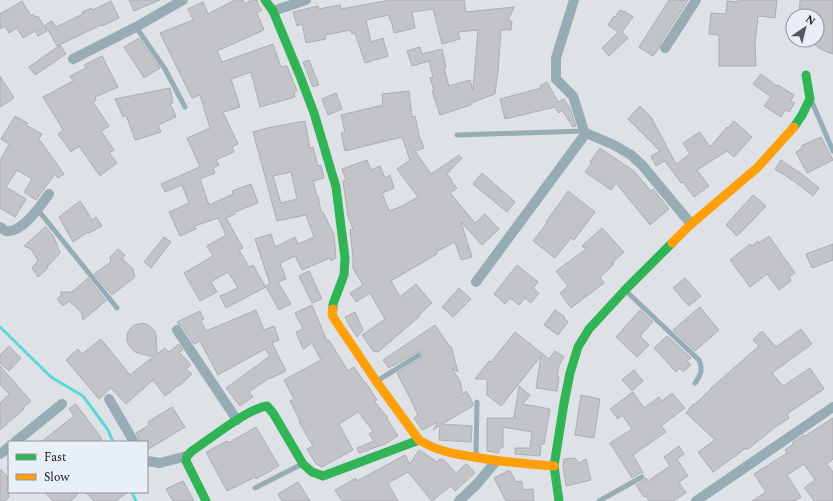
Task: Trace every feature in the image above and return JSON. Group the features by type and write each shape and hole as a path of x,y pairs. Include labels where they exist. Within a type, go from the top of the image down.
{"street":[{"path":"73,59 136,27 184,0"},
{"path":"265,0 273,11 303,83 314,113 336,187 345,258 344,275 333,304 332,315 376,381 419,440 429,446 476,458 554,466"},
{"path":"273,11 306,0"},
{"path":"574,0 556,58 556,79 573,96 585,132 614,145 631,155 642,165 691,224"},
{"path":"665,48 696,0"},
{"path":"559,501 554,466 570,373 578,347 589,329 625,290 691,224 757,168 792,131 810,99 806,75"},
{"path":"476,282 585,132"},
{"path":"0,228 6,231 16,229 29,220 49,194"},
{"path":"177,330 237,420"},
{"path":"109,399 133,441"},
{"path":"16,441 62,404"},
{"path":"148,461 160,463 187,456 237,420 260,406 267,406 273,413 303,464 309,470 323,476 419,440"},
{"path":"696,501 833,407"},
{"path":"0,454 8,448"},
{"path":"187,456 186,461 206,501"},
{"path":"459,501 477,484 496,461"}],"lane":[{"path":"136,27 165,69 185,107"},
{"path":"810,99 833,151"},
{"path":"457,135 585,132"},
{"path":"38,210 117,308"},
{"path":"625,290 699,360 702,370 695,383"},
{"path":"376,381 419,355"},
{"path":"476,458 477,402"},
{"path":"255,488 303,464"},
{"path":"599,501 642,477"}],"building":[{"path":"129,0 160,0 134,11"},
{"path":"235,0 243,0 245,4 251,0 257,0 258,5 262,10 257,13 264,30 217,51 222,62 273,44 281,67 287,66 297,91 294,92 295,97 260,107 251,72 231,79 240,107 223,112 238,144 232,147 234,152 216,160 219,165 213,168 215,173 200,179 209,205 233,194 232,191 251,184 258,203 235,212 235,214 226,218 243,248 239,250 249,267 253,265 265,286 270,284 255,239 271,234 275,247 295,237 298,244 314,237 306,215 277,221 253,132 305,121 310,148 313,147 318,166 321,165 324,178 313,181 321,212 323,212 334,235 336,258 331,261 330,258 302,270 295,256 280,263 286,279 278,282 291,304 279,310 266,287 226,308 220,296 238,288 228,272 211,282 217,292 200,301 184,273 213,256 207,246 226,235 218,218 195,226 196,229 180,236 169,212 189,203 182,185 165,192 161,184 200,167 187,138 210,128 200,95 192,98 160,33 193,20 188,9 203,2 208,14","holes":["291,172 297,199 281,203 273,176"]},
{"path":"390,0 464,0 466,12 514,7 508,21 512,21 511,30 501,30 495,94 471,103 471,105 440,115 432,91 434,91 430,78 433,77 429,61 412,66 407,51 420,47 422,54 442,49 446,68 444,68 449,86 470,80 473,90 478,30 458,32 460,39 442,44 433,9 412,12 415,28 394,33 389,15 366,20 371,42 383,38 388,56 365,63 355,33 352,34 351,30 325,35 326,39 306,43 302,24 297,26 293,12 318,6 319,9 340,5 341,9"},
{"path":"669,0 688,0 653,56 639,47"},
{"path":"738,0 777,0 775,18 758,16 755,44 756,66 719,66 719,35 709,34 711,13 726,14 727,1 737,2"},
{"path":"800,0 833,0 833,54 819,48 825,48 825,8 800,8"},
{"path":"22,1 31,16 33,14 35,17 38,16 47,31 38,36 35,31 23,38 17,28 9,33 5,26 0,29 0,14"},
{"path":"111,1 119,18 57,46 45,25 52,21 56,27 83,14 82,12 92,8 93,10"},
{"path":"620,10 633,17 622,32 628,38 609,56 602,48 618,32 608,25"},
{"path":"139,38 160,68 144,78 124,47"},
{"path":"60,45 66,54 35,75 29,67"},
{"path":"102,56 118,87 95,97 96,100 93,102 109,126 101,131 114,150 109,153 117,163 100,176 79,146 71,152 58,134 63,130 43,97 73,81 70,76 86,68 84,65"},
{"path":"309,60 319,85 313,87 303,62"},
{"path":"761,74 777,86 778,85 794,95 791,101 795,103 789,112 785,110 781,117 764,106 771,97 753,84"},
{"path":"0,76 14,98 0,107"},
{"path":"547,82 558,102 564,99 570,108 576,126 573,127 562,110 559,113 555,107 505,119 500,99 541,88 540,86"},
{"path":"170,88 173,103 170,103 176,117 158,125 161,132 135,140 126,115 123,117 115,99"},
{"path":"409,91 412,117 415,116 419,135 424,148 415,151 431,174 459,155 462,158 447,174 457,188 450,193 475,223 485,214 499,229 482,245 461,222 472,257 461,260 455,242 436,252 437,254 391,281 400,297 416,284 432,303 419,315 420,316 378,352 374,352 362,335 385,319 370,293 356,302 350,293 363,285 353,268 350,230 353,229 348,216 343,181 346,180 342,169 367,160 371,170 380,166 385,178 390,175 394,188 382,193 389,211 418,197 397,169 410,160 402,137 345,151 341,133 345,132 341,115 383,105 382,94"},
{"path":"336,93 342,109 328,115 322,99"},
{"path":"640,106 651,117 676,164 690,154 683,143 700,132 710,147 734,121 752,137 734,157 727,151 697,170 709,186 694,197 683,182 681,183 665,161 656,166 651,156 660,151 628,119"},
{"path":"15,116 28,123 26,125 42,134 39,139 64,174 58,178 55,174 36,200 24,192 32,179 17,170 6,187 26,199 15,217 0,208 0,161 9,144 1,139"},
{"path":"821,137 833,160 807,173 796,152 802,148 801,146"},
{"path":"600,148 634,171 651,191 653,189 669,209 650,225 616,183 611,190 585,172"},
{"path":"781,160 819,188 813,196 775,169"},
{"path":"482,173 515,202 507,212 473,184"},
{"path":"568,191 595,212 574,240 571,238 555,258 533,241"},
{"path":"753,195 766,206 737,236 726,225"},
{"path":"80,201 92,220 96,217 102,226 89,233 88,232 73,242 59,217"},
{"path":"45,227 54,237 60,253 47,267 48,268 38,277 32,268 38,261 31,249 24,246"},
{"path":"602,228 624,252 600,277 604,283 571,308 560,293 568,286 556,271 586,249 582,246"},
{"path":"769,236 795,273 789,277 791,281 779,290 767,274 750,287 730,260 750,244 752,246 758,241 759,243"},
{"path":"164,237 171,242 151,268 144,262"},
{"path":"833,244 833,260 812,268 806,254"},
{"path":"118,249 125,255 122,259 133,269 135,277 112,295 94,274 111,262 110,257"},
{"path":"517,265 538,282 533,288 539,293 531,303 525,298 519,305 510,298 505,304 494,294"},
{"path":"309,271 322,299 312,303 299,276"},
{"path":"88,278 106,301 83,320 81,312 69,301 63,306 57,299 62,294 60,292 72,292"},
{"path":"685,278 701,296 689,306 673,288"},
{"path":"459,288 471,299 453,317 442,307"},
{"path":"312,305 327,341 329,340 348,371 354,367 366,383 377,400 375,402 388,418 387,419 398,436 385,444 359,453 357,448 374,441 369,434 373,431 358,412 339,424 353,450 322,467 316,464 307,449 313,446 299,422 300,421 290,401 294,399 284,380 321,360 312,343 303,349 296,332 303,329 295,313"},
{"path":"700,307 719,330 695,351 673,330"},
{"path":"256,310 264,330 274,326 279,340 272,343 286,371 269,378 249,392 253,397 240,406 226,388 270,356 265,349 218,375 200,341 194,344 182,326 177,322 200,311 204,319 201,321 206,331"},
{"path":"555,310 565,317 564,318 568,322 558,335 544,325"},
{"path":"640,310 653,322 640,336 649,345 637,357 616,337"},
{"path":"355,312 363,330 357,337 345,317"},
{"path":"143,323 155,331 157,354 165,348 169,352 179,344 183,350 179,352 191,365 186,369 192,374 165,396 153,380 126,404 111,388 99,399 66,360 78,349 82,354 101,339 130,375 153,357 135,352 127,341 128,332 131,328 134,325"},
{"path":"435,325 450,347 451,346 458,372 452,368 460,381 463,395 466,391 473,403 473,406 442,424 472,426 471,442 439,440 440,425 433,430 438,422 422,430 414,418 418,415 397,373 421,358 423,354 421,352 417,352 389,368 383,360"},
{"path":"801,329 812,344 772,373 783,386 810,368 824,389 787,414 789,418 747,450 746,448 713,472 698,452 715,440 686,413 693,404 694,405 759,346 753,340 762,331 776,347"},
{"path":"515,332 549,359 555,351 564,357 559,366 557,391 536,388 541,356 501,406 487,395 487,379 475,379"},
{"path":"667,336 691,358 687,361 691,365 683,372 680,368 676,372 654,348"},
{"path":"9,346 21,358 9,371 0,363 0,355"},
{"path":"0,366 31,401 0,430 0,403 9,394 0,384"},
{"path":"634,370 643,381 632,391 622,380"},
{"path":"519,386 530,395 523,404 550,409 544,444 541,444 540,456 515,454 515,448 530,448 532,432 503,427 503,448 499,448 499,453 487,451 487,418 517,418 514,416"},
{"path":"633,392 644,408 659,397 662,401 672,393 685,408 661,426 666,432 633,455 643,473 640,473 632,478 610,443 632,429 622,415 618,419 610,409"},
{"path":"581,395 600,399 594,438 575,435"},
{"path":"76,404 102,439 99,441 42,441 74,416 69,409"},
{"path":"172,407 185,427 148,449 148,441 140,441 136,433 149,425 148,422"},
{"path":"833,418 833,459 827,464 833,472 833,501 814,501 804,488 815,480 804,464 787,475 801,497 794,501 752,501 766,492 754,474 787,453 785,450 793,444 792,443"},
{"path":"256,427 279,466 256,479 255,477 227,491 206,452 227,441 228,443"},
{"path":"679,446 684,454 677,459 688,476 679,482 686,493 673,501 649,501 646,496 644,497 636,485 646,478 648,481 670,466 664,457"},
{"path":"419,450 437,462 440,459 444,460 456,473 466,464 475,473 455,491 451,486 432,501 408,472 388,483 398,501 342,501 335,490 356,478 357,481 405,455 410,464"},
{"path":"575,458 579,463 586,459 591,480 566,486 563,466 564,459"},
{"path":"0,469 8,477 9,497 5,501 0,501"},
{"path":"510,471 516,482 522,481 523,490 533,489 534,501 506,501 494,478"},
{"path":"183,481 194,501 173,501 166,489"},
{"path":"298,482 310,501 282,501 278,494"},
{"path":"46,493 79,493 71,501 53,501"},
{"path":"86,493 127,493 116,501 94,501"}],"waterway":[{"path":"0,327 51,377 83,396 108,430 113,441"},
{"path":"132,493 136,501"}],"traffic: fast":[{"path":"265,0 273,11 300,76 314,113 336,187 345,258 344,275 333,304 333,309"},
{"path":"794,127 810,99 806,75"},
{"path":"559,501 554,466 570,373 578,347 589,329 672,243"},
{"path":"206,501 186,461 187,456 239,418 259,408 267,406 273,413 303,464 312,472 323,476 419,440"}],"traffic: slow":[{"path":"672,243 691,224 757,168 794,127"},
{"path":"333,309 332,315 337,323 376,381 419,440 446,452 460,455 504,462 554,466"}]}
